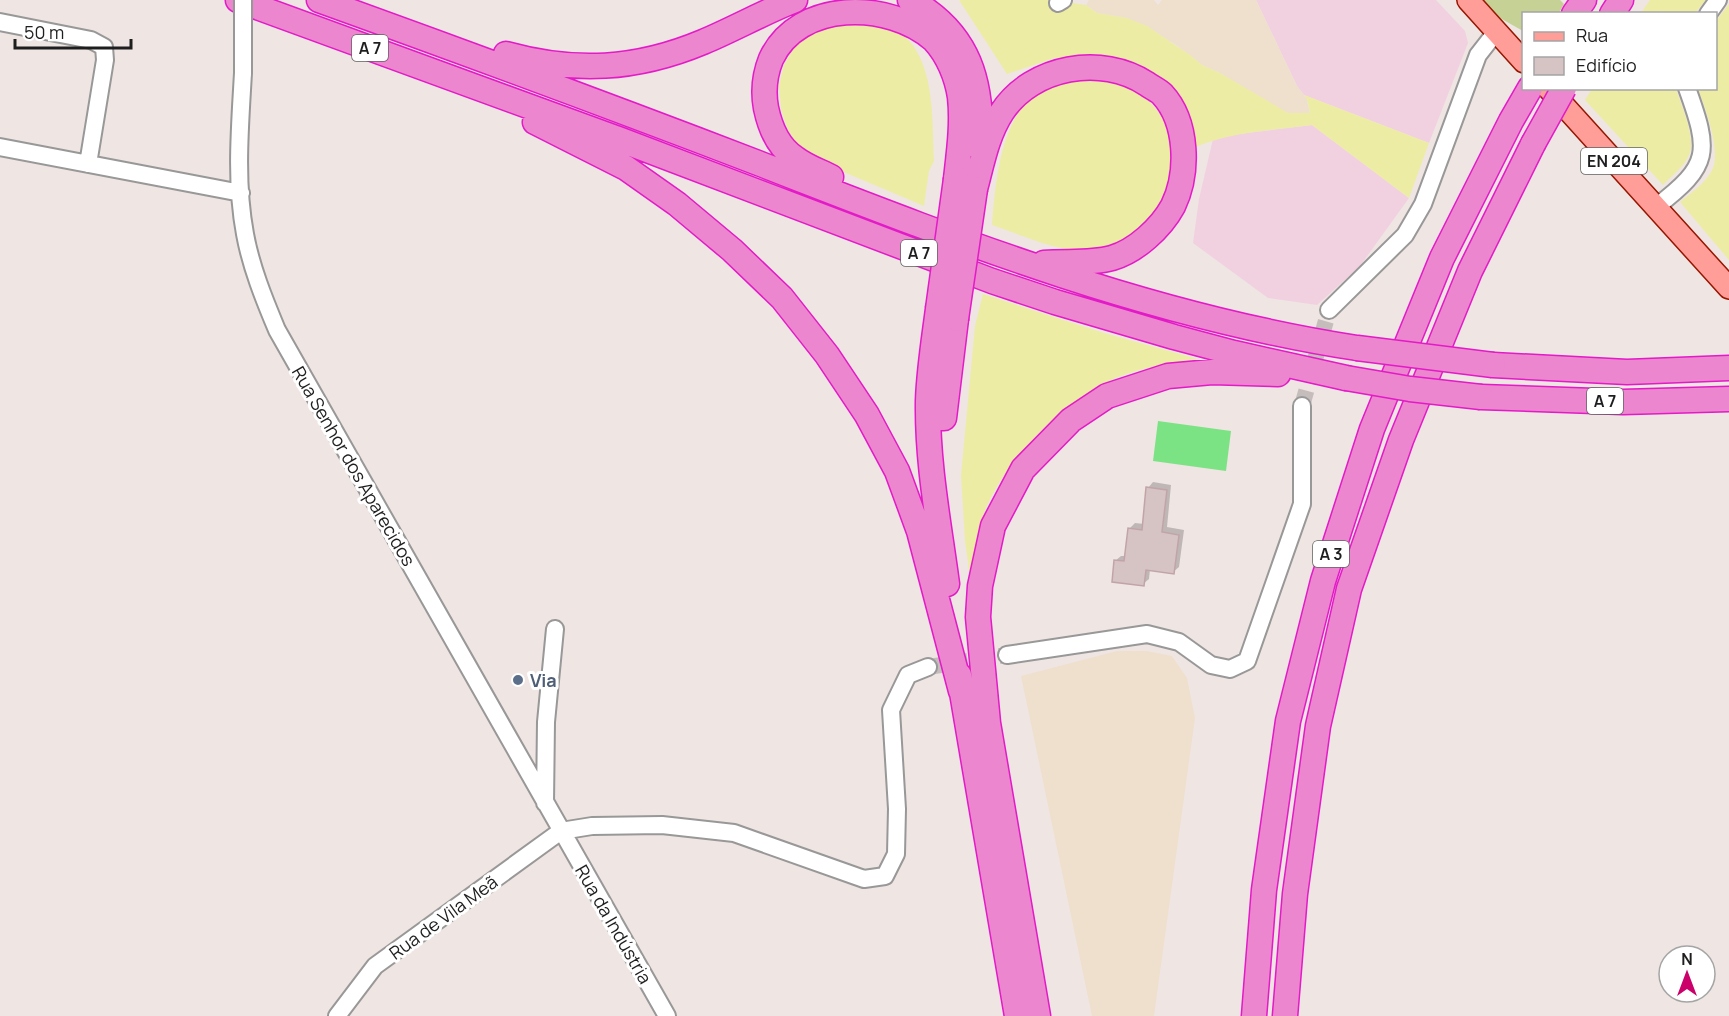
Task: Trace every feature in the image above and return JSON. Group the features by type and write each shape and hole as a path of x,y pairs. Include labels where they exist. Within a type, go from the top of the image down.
{"highway":[{"name":"A 7","path":"238,0 502,96 992,281 1055,302 1234,353 1346,378 1410,389 1481,397 1623,402 1729,399"},
{"name":"A 7","path":"319,0 1027,265 1168,308 1260,331 1357,348 1493,365 1627,372 1729,368"},
{"name":"A 7","path":"438,43 473,45 532,61 568,66 607,66 646,61 683,50 795,0"},
{"path":"910,0 940,20 953,33 970,62 980,112 979,155 965,184"},
{"path":"854,200 849,186 794,158 781,146 773,132 765,104 764,90 768,65 782,39 804,19 832,7 864,5 894,12 909,19 935,40 945,54 956,81 960,107 960,147 965,184 947,314 928,401 930,462 961,691 1017,1016"},
{"path":"965,184 1002,112 1021,91 1044,77 1070,68 1120,70 1161,94 1173,112 1182,133 1183,156 1181,181 1173,206 1159,225 1138,244 1113,257 1083,263 1027,265"},
{"name":"A 3","path":"1254,1016 1264,890 1288,721 1323,580 1372,429 1442,258 1529,90"},
{"name":"A 3","path":"1285,1016 1294,894 1318,726 1349,589 1401,440 1461,292 1533,144 1563,90"},
{"path":"502,96 509,109 626,168 677,204 732,250 782,298 820,347 867,415 897,471 920,531 961,691"},
{"path":"947,314 944,460 973,667 988,723"},
{"path":"1038,1016 988,723 978,616 980,586 993,526 1023,469 1071,420 1107,396 1168,376 1212,372 1281,374 1325,381 1346,378"}],"main road":[{"path":"1467,0 1522,60"},
{"name":"EN 204","path":"1550,90 1729,288"}],"street":[{"name":"Rua Senhor dos Aparecidos","path":"243,0 243,73 238,164 244,233 257,281 277,330 561,831"},
{"path":"0,22 91,40 104,47 105,60 88,164"},
{"path":"1329,310 1406,235 1423,204 1478,55 1496,32"},
{"path":"1656,207 1690,178 1702,154 1697,115 1688,90"},
{"path":"0,147 241,193"},
{"path":"1007,655 1146,634 1179,642 1211,665 1230,669 1247,661 1302,504 1302,406"},
{"path":"545,803 546,723 555,629"},
{"path":"561,831 592,826 662,825 734,832 864,879 885,876 896,854 897,809 891,710 908,675 928,667"},
{"name":"Rua de Vila Meã","path":"337,1016 375,966 561,831"},
{"name":"Rua da Indústria","path":"561,831 667,1016"}],"shaded area":[{"path":"959,0 1052,0 1086,5 1097,13 1127,18 1147,26 1202,65 1288,113 1310,113 1304,95 1429,143 1409,198 1312,125 1236,135 1193,148 1170,95 1093,59 1055,58 1007,74"},
{"path":"1089,0 1154,0 1158,5 1162,0 1256,0 1297,86 1307,99 1312,125 1230,135 1220,73 1202,65 1175,44 1127,18 1097,13 1086,5"},
{"path":"1256,0 1436,0 1465,31 1468,43 1429,143 1304,95 1297,86"},
{"path":"1650,0 1706,0 1696,12 1642,12"},
{"path":"1729,4 1729,260 1680,202 1705,180 1714,164 1712,131 1698,90 1717,90 1717,20"},
{"path":"878,20 899,32 913,46 927,76 932,111 934,161 929,171 924,206 820,162 798,147 787,128 781,109 779,85 784,65 799,39 823,24"},
{"path":"1084,79 1114,82 1135,90 1155,107 1165,123 1172,157 1165,192 1157,208 1145,223 1125,240 1116,245 1089,250 1057,247 992,225 1002,155 1007,137 1023,106 1035,95 1047,89"},
{"path":"1591,90 1676,90 1691,138 1690,152 1686,161 1663,185 1585,100"},
{"path":"1312,125 1409,198 1360,266 1317,305 1268,298 1193,243 1199,199 1213,139"},
{"path":"983,294 1104,333 1198,359 1139,370 1116,378 1087,394 1050,423 1017,458 991,497 976,541 971,584 965,541 961,475 975,326"},
{"path":"1117,651 1147,651 1172,656 1187,678 1195,718 1154,1016 1092,1016 1021,676"}],"green space":[{"path":"1483,0 1560,0 1564,4 1560,12 1522,12 1522,30 1500,18"},
{"path":"1158,421 1231,431 1226,471 1153,461"}],"building":[{"path":"1146,487 1167,490 1162,532 1179,535 1174,574 1146,570 1144,586 1112,582 1114,560 1124,561 1128,528 1142,530"}],"tunnel":[{"path":"1302,406 1329,310"},
{"path":"928,667 1007,655"}],"place":[{"name":"Via","path":"518,680"}]}
